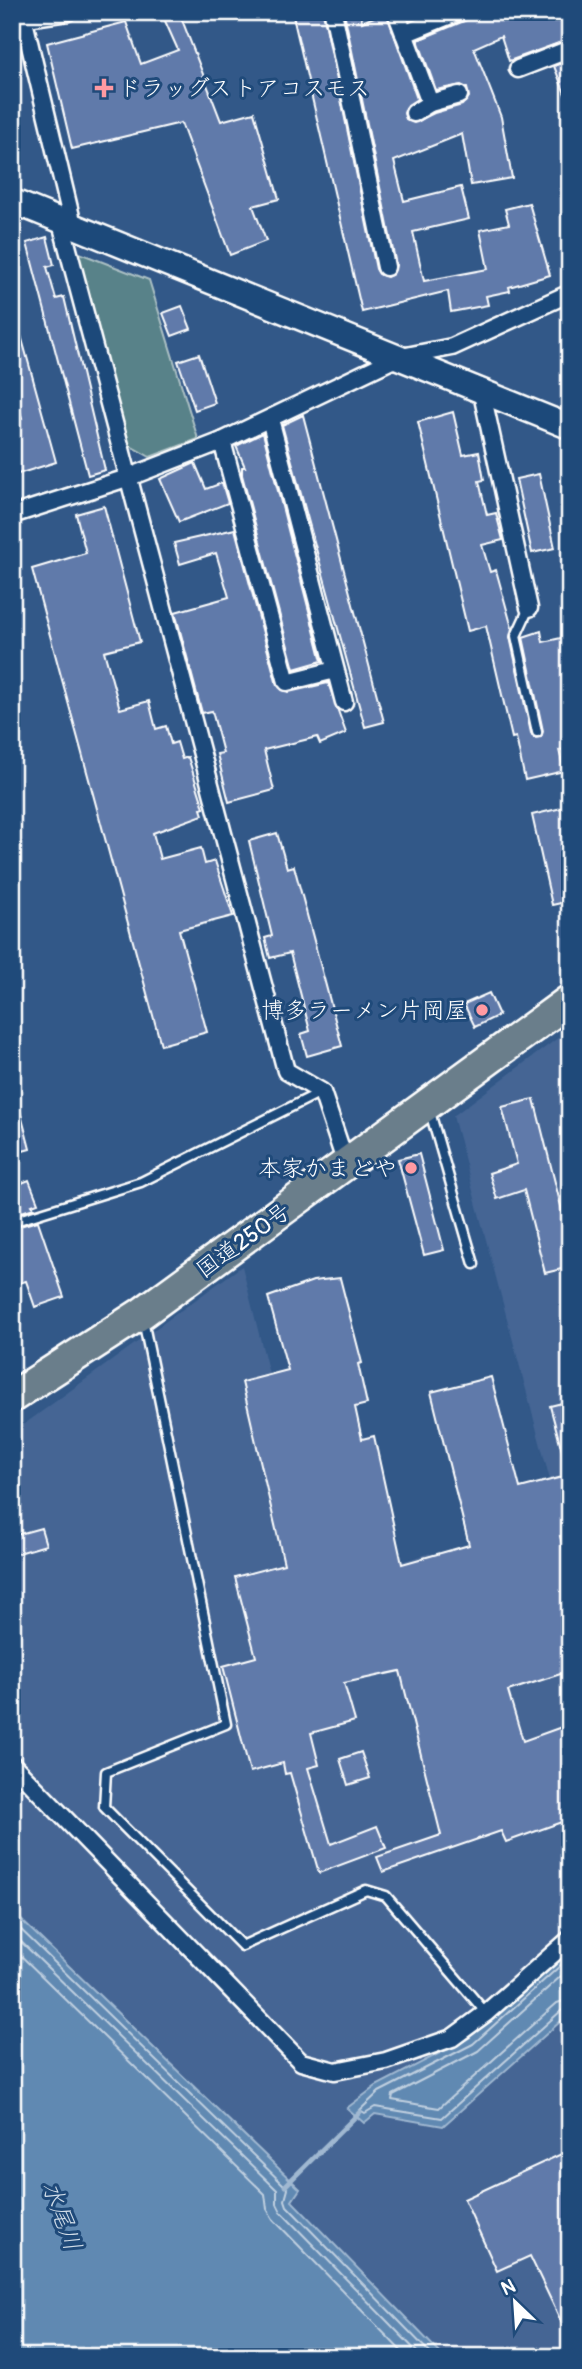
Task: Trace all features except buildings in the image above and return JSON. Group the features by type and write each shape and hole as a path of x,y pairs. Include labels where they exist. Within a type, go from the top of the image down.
{"highway":[{"name":"国道250号","path":"12,1397 142,1313 569,1003"}],"street":[{"path":"68,12 18,21 127,478 286,1071 322,1092 346,1164"},
{"path":"332,12 386,267"},
{"path":"396,12 430,103"},
{"path":"404,34 458,12"},
{"path":"518,69 570,50"},
{"path":"414,113 430,103 459,95"},
{"path":"12,201 396,359 481,389 570,427"},
{"path":"12,515 127,478 222,441 396,359 452,348 570,293"},
{"path":"481,389 529,608"},
{"path":"270,419 344,702"},
{"path":"222,441 287,682 335,670"},
{"path":"12,1764 301,2062 335,2071 386,2061 452,2038 570,1939"}],"lane":[{"path":"529,608 516,636 537,732"},
{"path":"12,1222 141,1182 322,1092"},
{"path":"428,1104 474,1264"},
{"path":"142,1313 226,1724 106,1772 104,1807 242,1946 366,1890 386,1896 485,2013"}],"shaded area":[{"path":"570,1029 570,1555 453,1116"},
{"path":"242,1266 322,1586 430,1553 461,1674 570,1640 570,1947 469,2038 376,2086 375,2114 444,2125 570,2013 570,2357 444,2357 291,2201 300,2189 12,1911 12,1433"}],"green space":[{"path":"77,252 149,280 198,439 150,457 127,444"}],"water":[{"name":"水尾川","path":"12,1911 300,2189 292,2201 444,2357 12,2357"},
{"path":"570,1947 570,2013 443,2126 375,2114 364,2123 347,2108 376,2086 469,2038"}],"waterway":[{"path":"285,2186 360,2112"}],"place":[{"name":"ドラッグストアコスモス","path":"104,88"},
{"name":"博多ラーメン片岡屋","path":"482,1010"},
{"name":"本家かまどや","path":"411,1168"}]}
